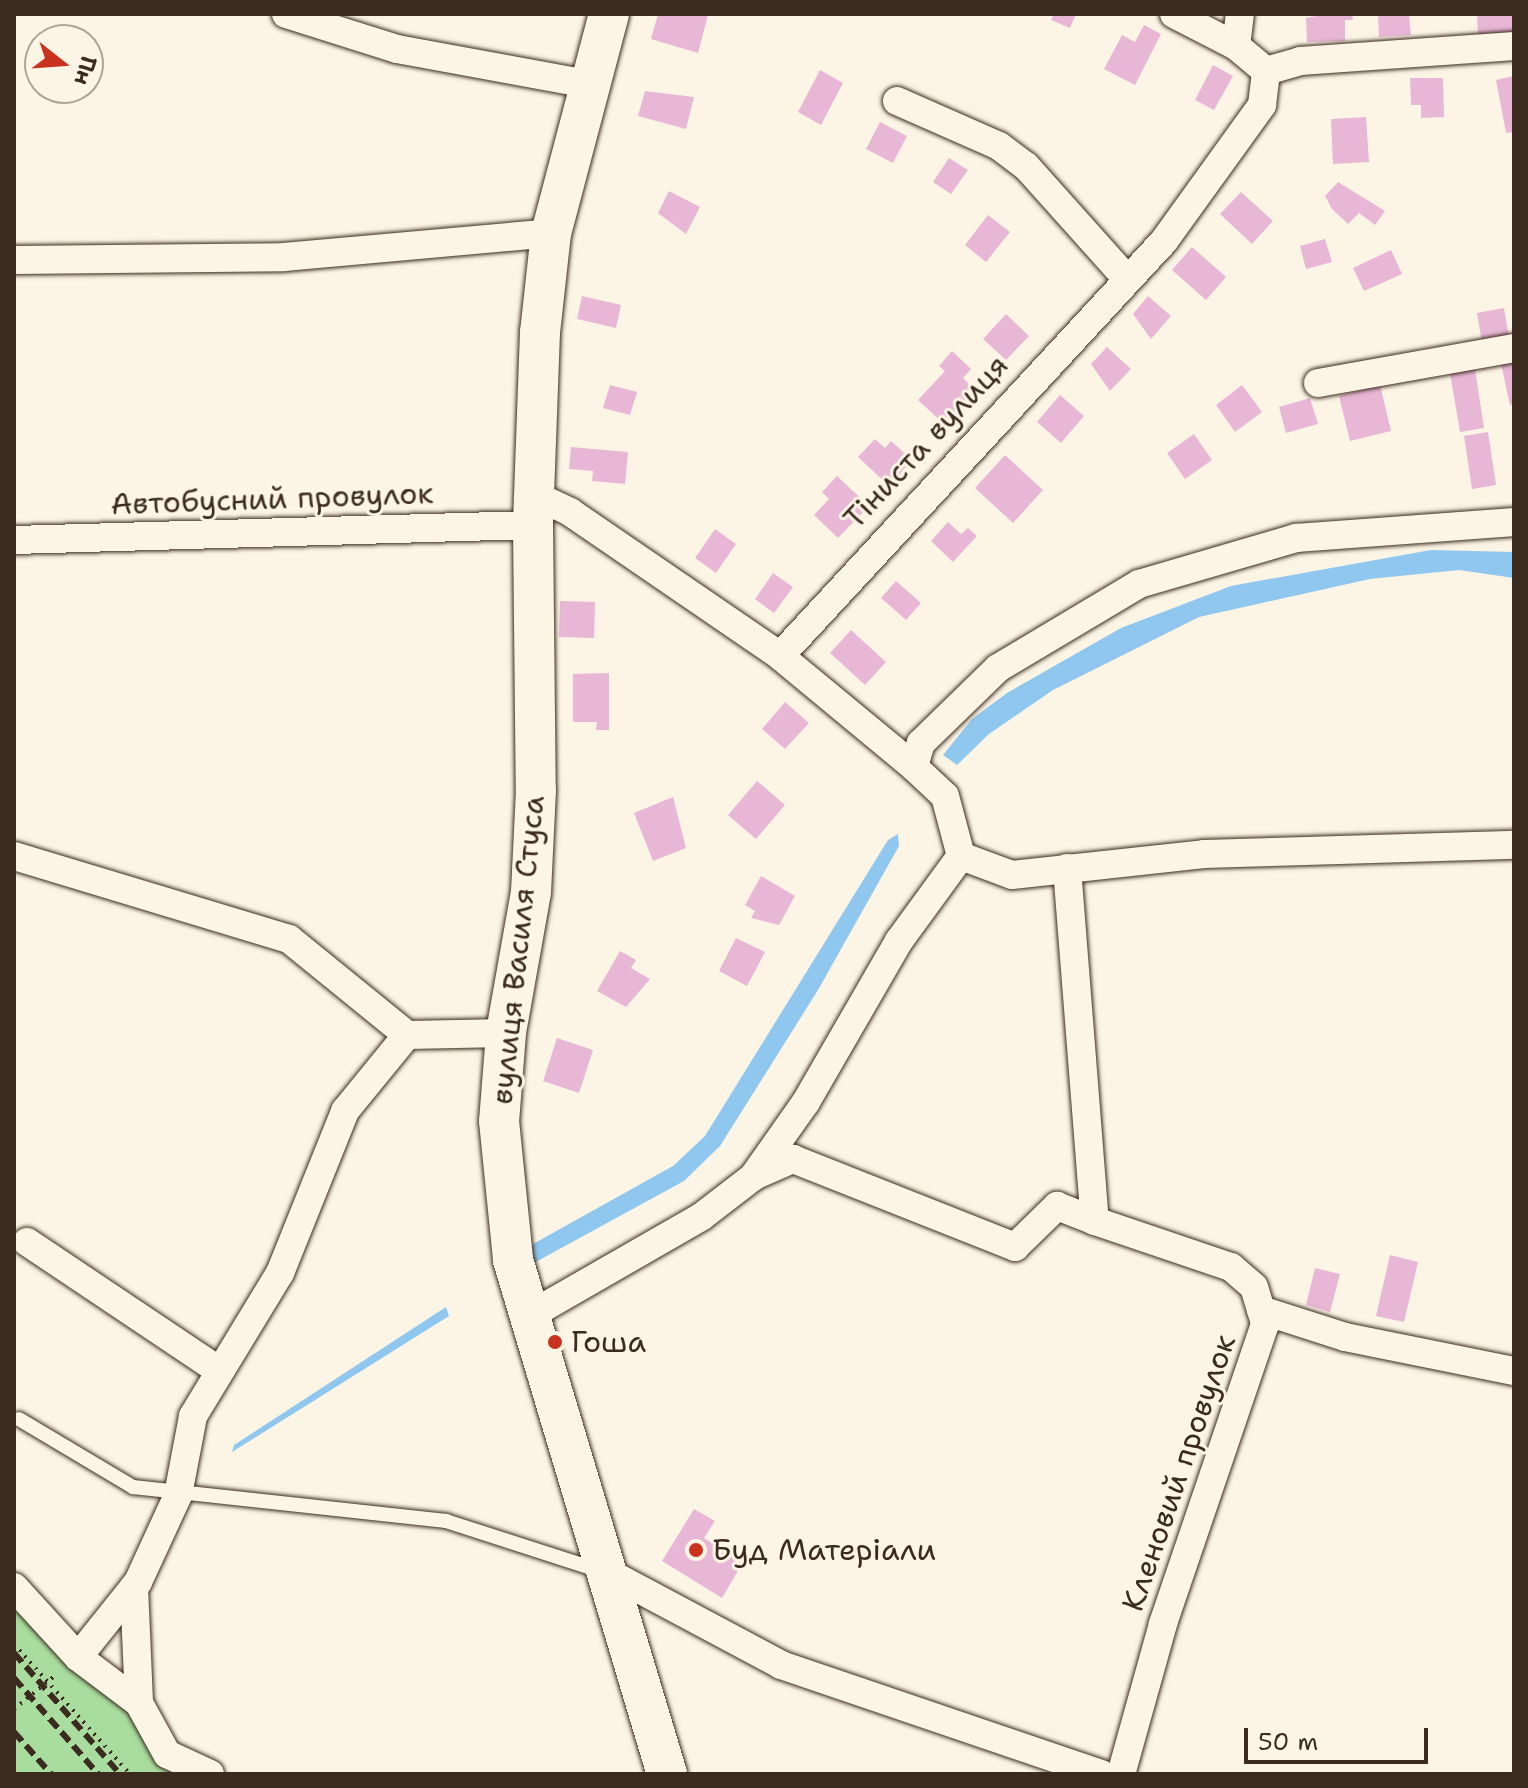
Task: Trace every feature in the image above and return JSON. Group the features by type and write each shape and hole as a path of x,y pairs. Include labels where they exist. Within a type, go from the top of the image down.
{"main road":[{"name":"вулиця Василя Стуса","path":"609,14 551,233 533,510 536,790 531,892 506,1033 502,1194 527,1308 667,1774"}],"street":[{"path":"286,14 397,49 588,84"},
{"path":"1174,14 1236,46 1266,71 1300,61 1514,46"},
{"path":"1236,46 1240,14"},
{"name":"Тіниста вулиця","path":"780,656 1126,278 1164,241 1262,105 1266,71"},
{"path":"897,101 999,146 1026,166 1126,278"},
{"path":"14,260 284,257 551,233"},
{"path":"1318,383 1514,348"},
{"path":"533,510 570,512 780,656 945,796 961,856"},
{"name":"Автобусний провулок","path":"14,540 533,510"},
{"path":"914,767 921,743 998,668 1139,584 1296,538 1514,522"},
{"path":"961,856 1012,875 1204,854 1514,845"},
{"path":"14,856 289,939 407,1035 506,1033"},
{"path":"527,1308 546,1306 675,1232 753,1177 806,1102 899,941 961,856"},
{"path":"1067,868 1095,1221"},
{"path":"78,1657 134,1587 178,1495 193,1416 280,1273 345,1111 407,1035"},
{"name":"Кленовий провулок","path":"753,1177 793,1159 987,1242 1015,1247 1057,1206 1231,1267 1254,1287 1265,1324 1163,1624 1121,1774"},
{"path":"27,1242 220,1371"},
{"path":"1261,1310 1345,1337 1514,1371"},
{"path":"609,1573 781,1665 1102,1774"},
{"path":"14,1587 78,1657 139,1703 167,1754 210,1774"},
{"path":"134,1587 139,1703"}],"lane":[{"path":"19,1419 133,1487 178,1495 228,1495 446,1521 609,1573"}],"path":[{"path":"14,1644 130,1774"},
{"path":"14,1709 78,1657"}],"green space":[{"path":"14,1593 136,1712 195,1774 14,1774"}],"water":[{"path":"1431,550 1514,552 1514,578 1459,570 1370,579 1199,617 1053,690 989,734 957,765 943,755 972,719 1007,693 1121,628 1231,586"},
{"path":"898,834 899,846 818,990 720,1146 684,1181 532,1264 527,1259 533,1244 673,1166 705,1136 888,840"},
{"path":"446,1307 449,1316 232,1452 234,1445"}],"building":[{"path":"658,14 708,15 698,53 651,39"},
{"path":"1054,14 1076,14 1070,28 1051,20"},
{"path":"1352,14 1353,20 1345,20 1345,41 1307,42 1306,18"},
{"path":"1378,14 1409,14 1411,35 1379,37"},
{"path":"1477,14 1513,14 1514,35 1478,37"},
{"path":"1144,25 1161,34 1135,85 1104,69 1122,35 1135,42"},
{"path":"1213,65 1233,76 1214,110 1195,100"},
{"path":"820,70 843,83 821,125 798,112"},
{"path":"1514,76 1514,132 1506,133 1496,80"},
{"path":"1410,78 1443,78 1444,117 1421,118 1421,105 1411,105"},
{"path":"645,91 694,97 686,129 638,116"},
{"path":"1366,117 1369,162 1333,164 1331,119"},
{"path":"880,122 907,136 893,163 866,149"},
{"path":"949,158 968,170 951,194 933,182"},
{"path":"1338,182 1385,211 1375,225 1359,213 1348,224 1332,209 1325,196"},
{"path":"669,191 700,207 686,234 658,213"},
{"path":"1241,192 1273,221 1252,244 1220,214"},
{"path":"988,215 1010,232 986,262 965,245"},
{"path":"1325,239 1332,262 1306,269 1300,246"},
{"path":"1192,247 1226,277 1206,300 1172,270"},
{"path":"1391,250 1402,274 1364,291 1353,268"},
{"path":"582,296 621,305 616,328 577,319"},
{"path":"1148,296 1171,316 1151,339 1133,314"},
{"path":"1504,308 1509,338 1482,343 1477,313"},
{"path":"1006,314 1029,336 1006,360 983,339"},
{"path":"1107,347 1131,369 1110,391 1091,364"},
{"path":"952,351 971,369 963,378 976,391 945,425 918,400 945,371 939,366"},
{"path":"1514,362 1514,404 1510,405 1501,364"},
{"path":"1475,369 1484,428 1460,432 1450,373"},
{"path":"610,385 637,392 630,415 603,408"},
{"path":"1242,385 1262,412 1235,432 1216,405"},
{"path":"1380,385 1391,431 1350,441 1339,396"},
{"path":"1060,395 1084,416 1061,443 1037,422"},
{"path":"1310,398 1318,424 1286,433 1279,407"},
{"path":"1488,432 1496,485 1472,489 1464,436"},
{"path":"1194,434 1212,460 1185,479 1167,453"},
{"path":"875,439 885,448 891,441 912,460 889,486 858,457"},
{"path":"571,447 628,452 625,484 592,481 593,471 569,469"},
{"path":"1005,455 1043,490 1013,523 975,488"},
{"path":"837,476 869,506 838,538 814,515 829,499 822,492"},
{"path":"948,522 961,534 968,528 977,536 953,562 931,541"},
{"path":"715,529 736,544 716,573 695,558"},
{"path":"773,573 793,587 774,613 755,599"},
{"path":"896,581 921,603 906,620 881,598"},
{"path":"560,601 595,602 594,638 559,637"},
{"path":"851,630 886,662 865,685 830,653"},
{"path":"609,673 609,730 596,730 597,722 573,722 573,674"},
{"path":"785,702 809,723 785,749 762,729"},
{"path":"757,781 785,805 756,839 728,815"},
{"path":"673,797 686,848 653,861 634,813"},
{"path":"761,876 795,896 779,925 751,918 755,911 745,905"},
{"path":"736,938 765,952 747,986 719,971"},
{"path":"620,951 636,960 631,968 650,979 626,1007 597,991"},
{"path":"557,1038 593,1050 579,1093 543,1081"},
{"path":"1390,1255 1418,1262 1404,1322 1376,1316"},
{"path":"1315,1268 1340,1274 1330,1312 1306,1305"},
{"name":"Буд Матерiали","path":"694,1509 715,1521 704,1538 743,1562 722,1598 662,1561"}],"railway":[{"path":"14,1653 120,1774"},
{"path":"14,1678 98,1774"},
{"path":"14,1732 51,1774"}],"place":[{"name":"Гоша","path":"555,1342"},
{"name":"Буд Матерiали","path":"696,1550"}]}
